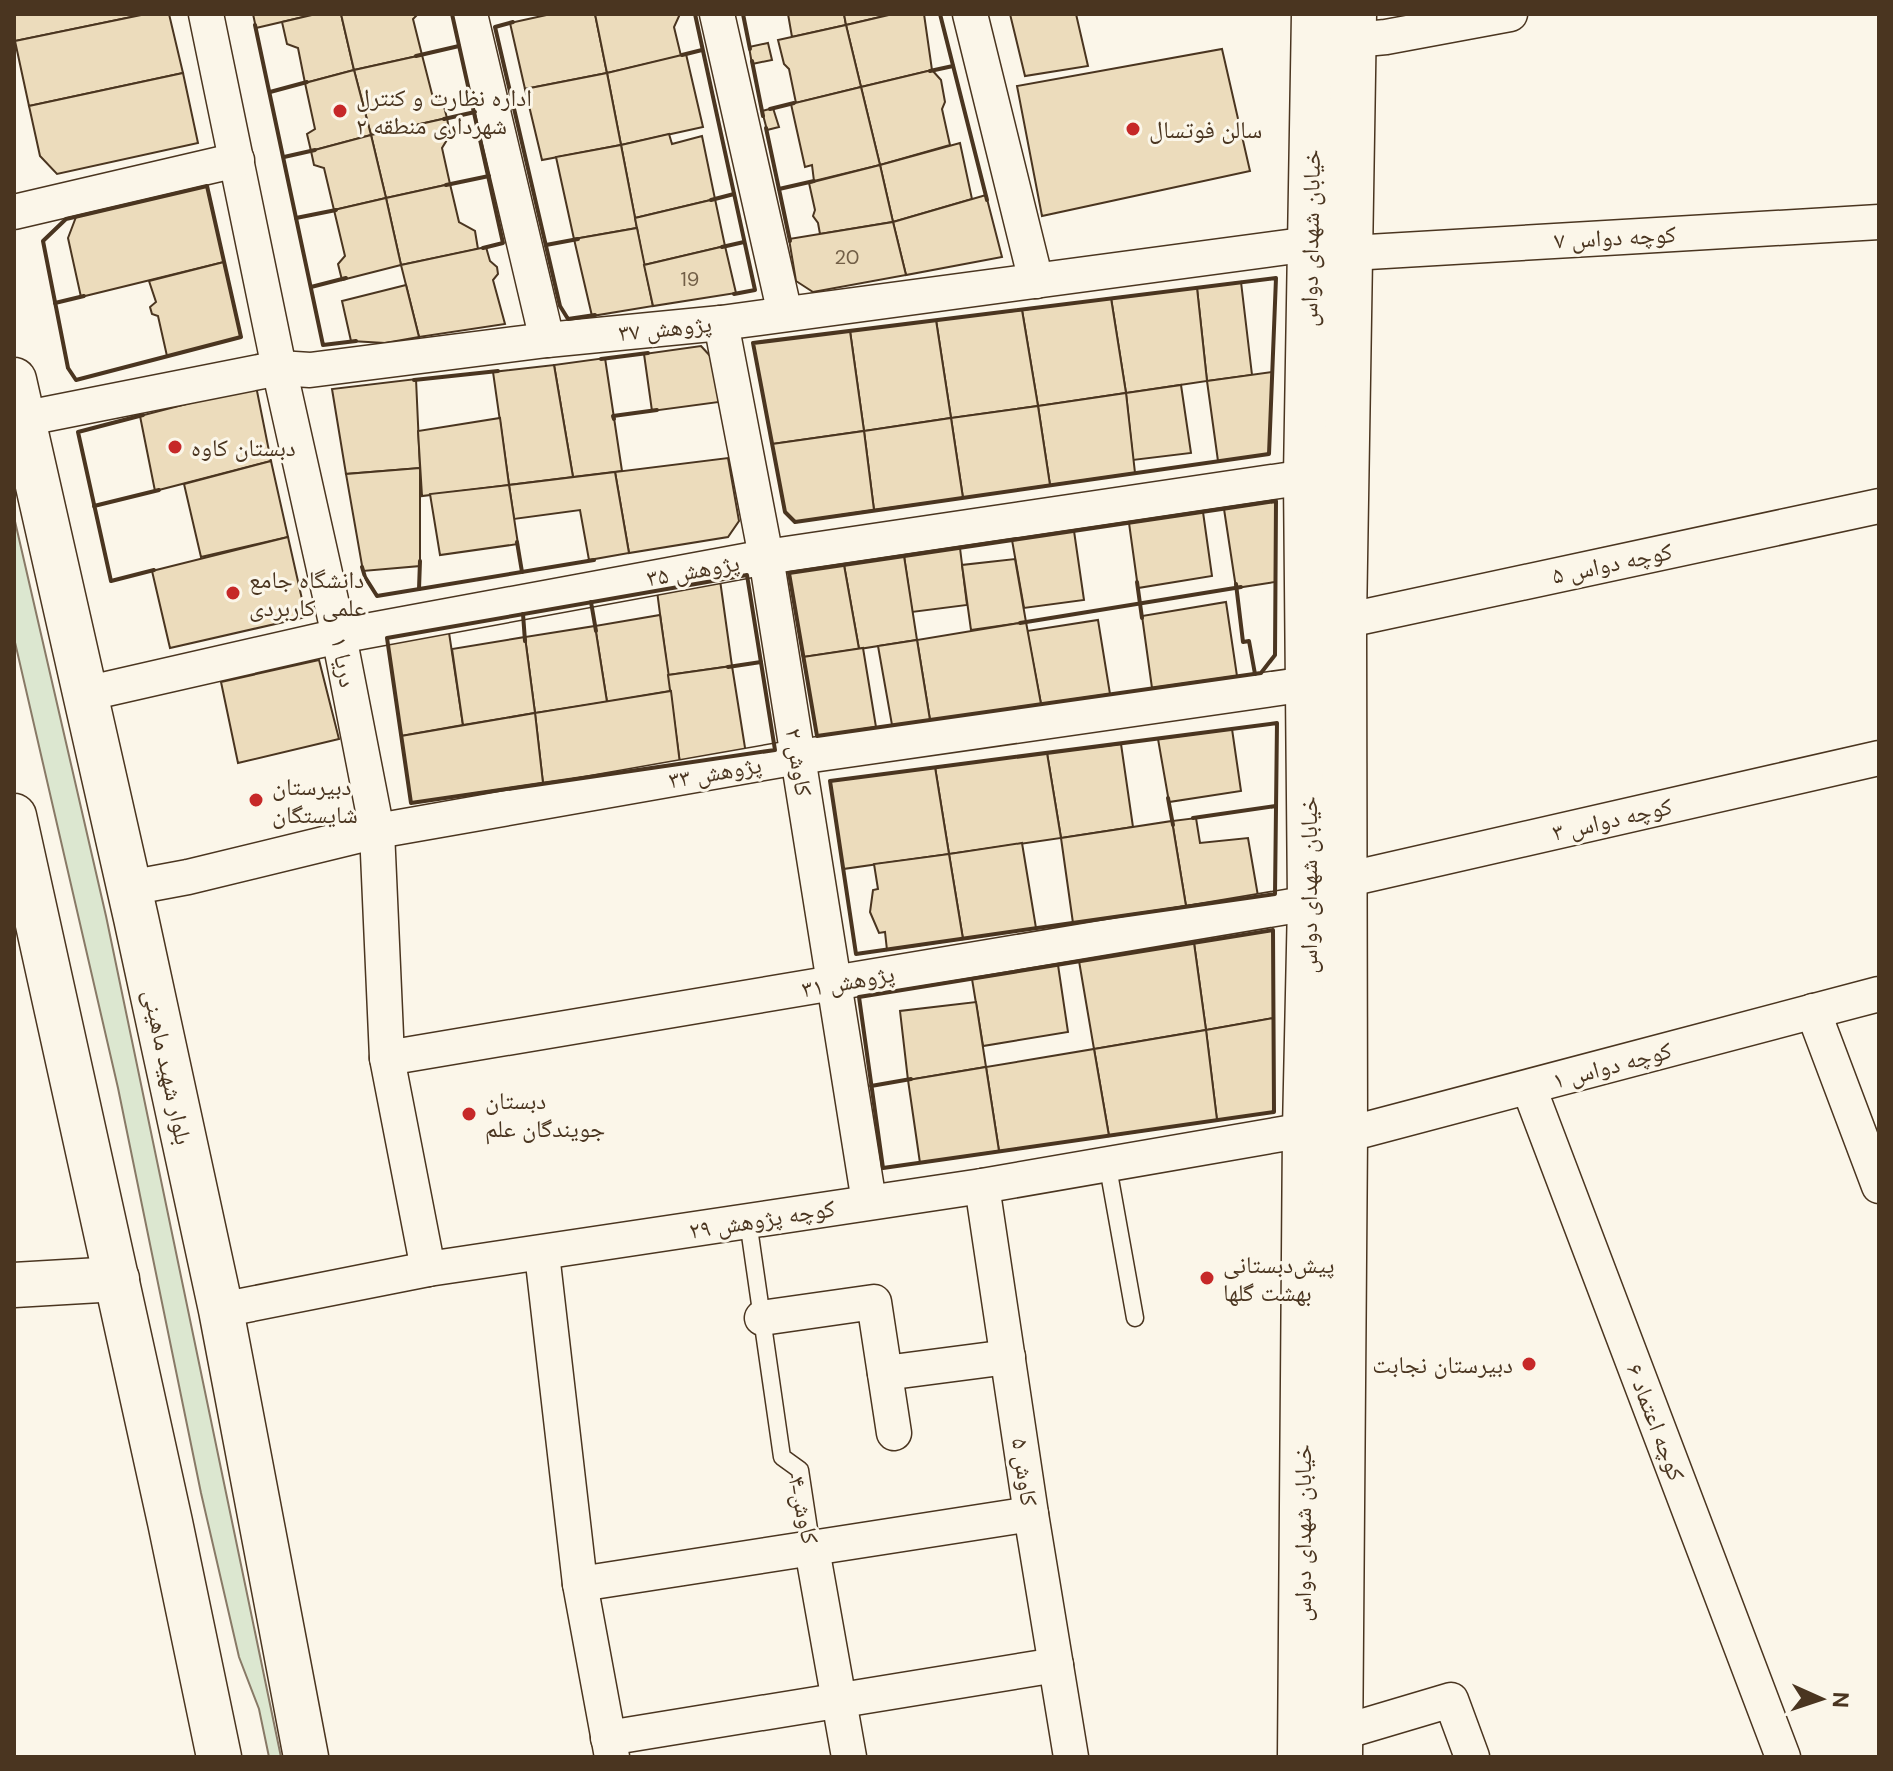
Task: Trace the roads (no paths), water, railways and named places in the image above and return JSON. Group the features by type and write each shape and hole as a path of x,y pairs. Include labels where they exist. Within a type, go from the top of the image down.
{"street":[{"name":"دریا ۱","path":"206,14 279,368 339,636 377,831 387,1058 428,1269"},
{"path":"470,14 547,340"},
{"path":"717,14 785,314"},
{"path":"970,14 1036,281"},
{"name":"خیابان شهدای دواس","path":"1300,1757 1325,1133 1327,892 1344,621 1331,248 1314,14"},
{"path":"1354,27 1386,37 1510,14"},
{"name":"خیابان شهدای دواس","path":"1327,892 1307,684 1306,477 1354,27"},
{"path":"14,212 237,160"},
{"name":"کوچه دواس ۷","path":"1331,248 1879,222"},
{"name":"پژوهش ۳۷","path":"18,399 279,368 310,370 547,340 721,323 1036,281 1331,248"},
{"name":"کاوش ۲","path":"721,323 766,557 869,1202"},
{"name":"بلوار شهید ماهینی","path":"18,399 221,1310 306,1757"},
{"name":"پژوهش ۳۵","path":"85,694 339,636 766,557 1306,477"},
{"name":"کوچه دواس ۵","path":"1344,621 1879,506"},
{"name":"پژوهش ۳۳","path":"129,888 188,877 377,831 798,757 1307,684"},
{"name":"کوچه دواس ۳","path":"1327,892 1879,758"},
{"path":"14,816 219,1757"},
{"name":"پژوهش ۳۱","path":"387,1058 835,983 1327,892"},
{"name":"کوچه دواس ۱","path":"1325,1133 1529,1088 1879,994"},
{"path":"1813,1011 1879,1186"},
{"name":"کوچه اعتماد ۶","path":"1529,1088 1783,1757"},
{"name":"خیابان شهدای دواس","path":"1325,1133 1340,1745"},
{"name":"کوچه پژوهش ۲۹","path":"221,1310 428,1269 982,1186 1107,1162 1325,1133"},
{"name":"کاوش ۵","path":"982,1186 1071,1757"},
{"path":"542,1254 580,1584 610,1747 839,1701 1056,1665"},
{"path":"14,1285 117,1279"},
{"path":"762,1318 874,1302 894,1433"},
{"path":"885,1373 1008,1357"},
{"path":"580,1584 1031,1514"},
{"name":"کاوش ۴","path":"812,1549 849,1757"},
{"path":"1340,1745 1451,1700 1472,1757"}],"lane":[{"path":"1107,1162 1135,1318"},
{"name":"کاوش ۴","path":"748,1221 782,1457 800,1470 812,1549"}],"place":[{"name":"اداره‌ نظارت و کنترل شهرداری منطقه ۲","path":"340,111"},
{"name":"سالن فوتسال","path":"1133,129"},
{"name":"دبستان کاوه","path":"175,447"},
{"name":"دانشگاه جامع علمی کاربردی","path":"233,593"},
{"name":"دبیرستان شایستگان","path":"256,800"},
{"name":"دبستان جویندگان علم","path":"469,1114"},
{"name":"پیش‌دبستانی بهشت گلها","path":"1207,1278"},
{"name":"دبیرستان نجابت","path":"1529,1364"}]}
